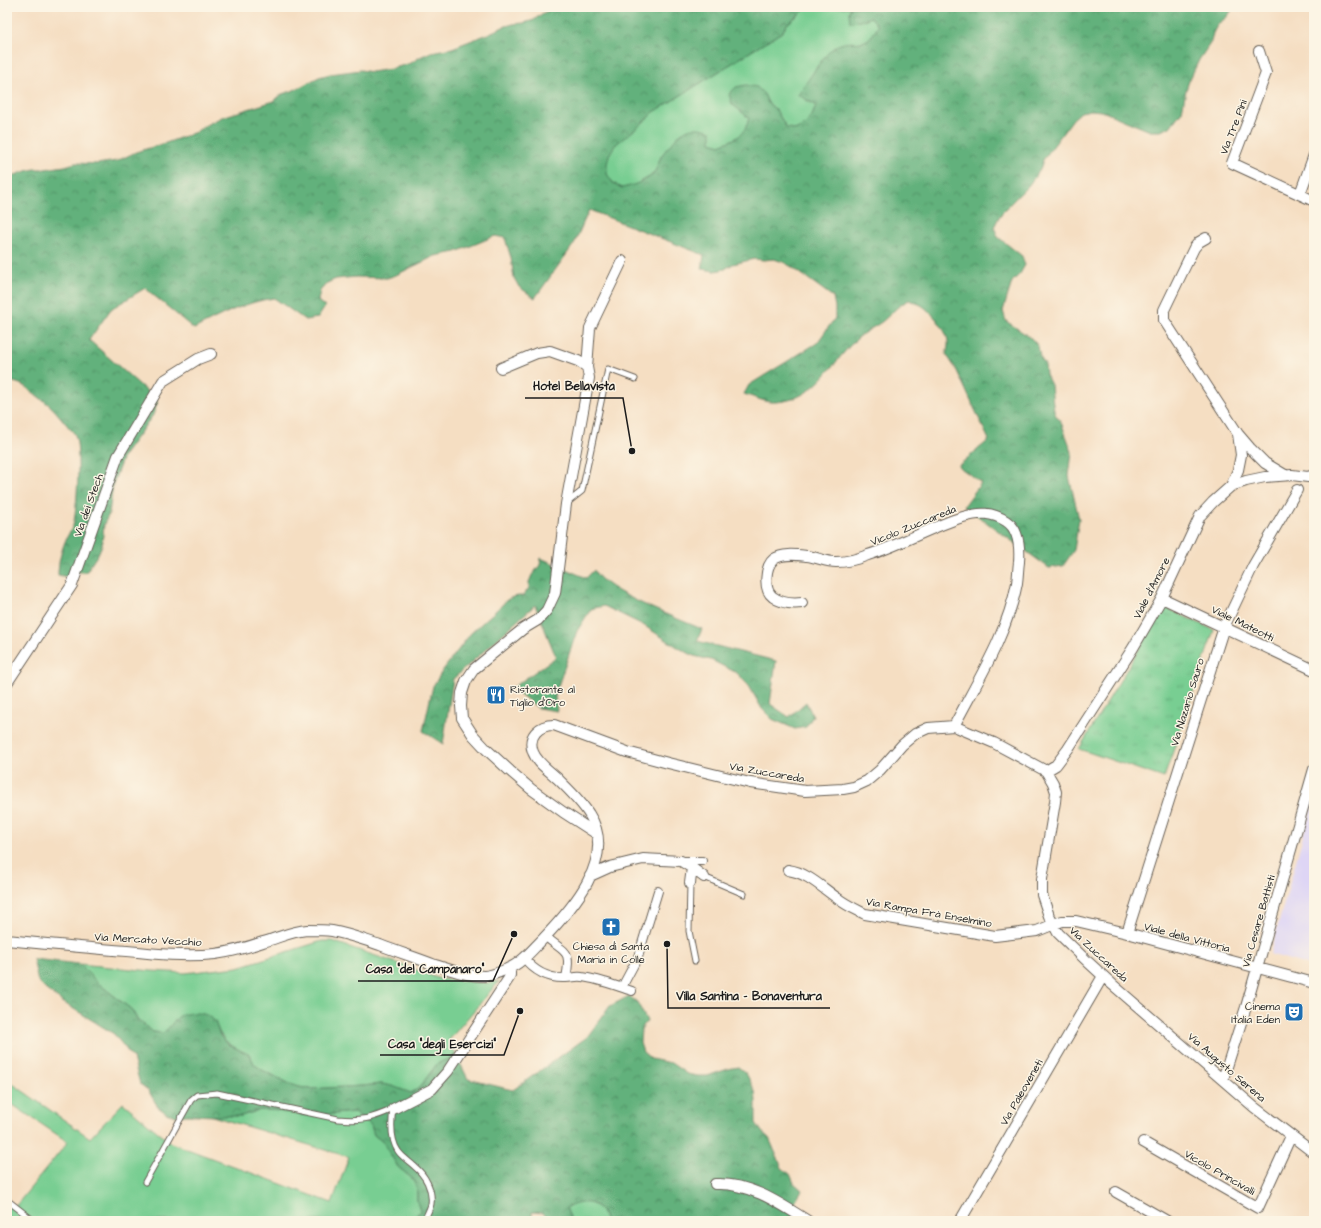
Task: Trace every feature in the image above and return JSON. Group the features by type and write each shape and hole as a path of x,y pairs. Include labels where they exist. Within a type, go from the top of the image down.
{"street":[{"name":"Via Tre Pini","path":"1258,51 1266,73 1232,163 1314,201"},
{"path":"1300,194 1314,154"},
{"path":"1206,238 1199,242 1194,248 1164,310 1164,320 1238,434 1265,463 1285,475"},
{"path":"596,831 563,812 510,771 473,735 462,718 461,706 462,693 466,681 474,669 523,629 538,620 547,610 555,593 566,504 589,378 587,367 590,328 622,260"},
{"path":"501,368 537,353 550,351 578,361 587,367"},
{"name":"Via dei Stech","path":"7,683 72,585 118,456 163,381 198,359 211,354"},
{"path":"1231,486 1238,470 1241,455 1238,434"},
{"name":"Viale d'Amore","path":"1046,771 1056,765 1068,749 1133,648 1162,598 1200,516 1231,486 1265,476 1285,475 1308,477 1314,475"},
{"name":"Via Nazario Sauro","path":"1127,934 1224,627 1253,566 1297,490"},
{"name":"Vicolo Zuccareda","path":"802,602 794,604 772,597 768,588 767,573 769,564 775,558 786,555 796,555 811,556 835,562 850,561 900,544 927,531 958,519 978,514 989,513 998,516 1011,524 1016,534 1020,549 1017,583 1008,617 998,641 954,726"},
{"name":"Viale Mateotti","path":"1162,598 1314,670"},
{"name":"Via Zuccareda","path":"596,831 589,814 581,803 536,759 533,752 532,740 541,728 548,725 554,725 627,752 668,763 750,783 805,791 843,790 854,787 867,780 880,770 902,745 915,734 928,728 954,726 994,743 1046,771 1056,792 1042,879 1042,895 1045,907 1052,924 1058,933 1126,996"},
{"name":"Via Cesare Battisti","path":"1223,1079 1246,1007 1314,769"},
{"name":"Via Mercato Vecchio","path":"7,940 164,954 194,955 216,954 262,943 287,934 307,930 331,931 351,935 452,970 472,975 486,976 510,969 524,958 577,899 590,876 595,863 598,850 596,831"},
{"path":"590,876 610,867 632,861 702,861"},
{"path":"681,861 704,878"},
{"path":"690,883 692,868"},
{"name":"Via Rampa Frà Enselmino","path":"788,870 799,871 846,904 865,914 995,936 1037,931 1052,924"},
{"path":"622,987 638,957 658,891"},
{"name":"Viale della Vittoria","path":"1052,924 1062,921 1076,921 1314,983"},
{"path":"545,936 567,954 568,963 566,978"},
{"path":"524,958 536,971 544,975 566,978 583,977 632,990"},
{"path":"392,1109 432,1089 448,1071 509,978 510,969"},
{"name":"Via Paleoveneti","path":"960,1221 1103,976"},
{"name":"Via Augusto Serena","path":"1126,996 1254,1107 1314,1153"},
{"name":"Vicolo Princivalli","path":"1144,1142 1258,1208 1291,1136"},
{"path":"715,1184 738,1186 756,1193 783,1205 808,1221"},
{"path":"1116,1192 1167,1221"}],"lane":[{"path":"566,504 582,491 608,369 635,379"},
{"path":"704,878 744,894"},
{"path":"690,883 689,931 695,961"},
{"path":"145,1182 191,1100 197,1095 217,1093 338,1119 355,1120 371,1118 392,1109 392,1136 396,1147 399,1153 425,1178 431,1190 431,1203 424,1221"},
{"path":"7,1200 34,1221"}],"shaded area":[{"path":"1314,796 1314,967 1270,954"}],"green space":[{"path":"558,7 808,7 787,24 782,32 654,112 615,145 609,155 607,174 613,183 622,188 637,184 651,176 665,151 686,130 699,128 711,131 711,142 720,145 739,136 745,129 749,118 732,104 729,94 736,87 746,85 757,87 764,94 768,103 776,110 786,127 795,130 803,126 813,114 816,105 798,95 821,61 836,46 849,42 864,42 873,34 878,26 871,17 861,21 850,22 849,12 851,7 1234,7 1227,17 1218,24 1213,33 1211,42 1199,60 1189,81 1182,111 1170,127 1161,131 1150,131 1102,111 1091,110 1081,112 1073,119 1043,160 1040,170 1028,186 1005,209 994,227 998,237 1022,256 1025,265 1020,274 1012,282 1003,311 1006,321 1031,338 1038,346 1040,357 1045,365 1046,375 1051,385 1055,414 1061,422 1072,452 1069,476 1079,519 1074,550 1063,566 1049,568 964,506 981,483 958,466 989,440 956,369 946,354 948,340 946,335 939,323 925,308 909,300 902,304 883,321 858,338 822,378 802,395 790,400 776,402 760,400 744,394 749,385 817,343 835,318 833,297 792,267 774,259 754,259 733,264 725,269 715,271 702,269 704,255 589,210 574,244 535,298 519,287 514,278 511,258 505,238 495,236 456,252 435,256 387,278 356,277 336,279 327,283 320,291 318,301 325,307 318,318 305,320 274,298 243,306 194,329 145,288 111,309 89,340 158,401 153,415 123,456 113,484 109,514 104,524 102,545 98,554 86,572 76,572 68,577 58,575 62,550 73,526 78,479 77,442 73,432 48,404 22,385 7,382 7,176 35,169 65,166 75,163 97,164 117,161 136,152 196,132 222,117 274,101 282,94 292,91 319,77 361,70 371,72 391,69 411,63 431,52 452,48 503,27 534,20 543,13"},
{"path":"808,7 851,7 849,12 861,21 871,17 878,26 869,39 844,44 834,48 818,66 810,79 807,101 816,105 813,114 803,126 795,130 786,127 776,110 768,103 764,94 732,104 749,118 745,129 739,136 720,145 682,132 661,156 658,167 651,176 633,186 622,188 611,180 608,176 606,164 613,147 621,139 638,127 654,112 782,32 787,24"},
{"path":"541,558 586,578 594,570 600,578 612,587 642,604 702,629 697,641 776,661 770,704 789,717 806,702 813,716 806,727 795,729 772,719 762,709 749,686 737,673 711,660 694,656 643,625 604,606 591,609 577,631 555,697 557,711 538,708 512,688 556,657 535,605 453,679 443,744 423,731 433,686 471,633 509,598 523,596 529,588 529,582 532,575 540,565"},
{"path":"1164,607 1214,630 1164,778 1079,749"},
{"path":"322,941 332,941 440,979 489,983 499,981 449,1040 456,1055 437,1064 419,1088 411,1093 382,1084 310,1089 290,1084 262,1070 254,1064 250,1055 232,1046 224,1039 217,1028 215,1021 177,1018 163,1033 153,1032 137,1019 132,1010 99,984 79,964 185,973 238,967"},
{"path":"33,959 79,964 99,984 132,1010 137,1019 153,1032 163,1033 178,1017 182,1015 198,1013 208,1016 215,1022 221,1037 226,1042 250,1055 254,1064 262,1070 290,1084 310,1089 382,1084 411,1093 419,1088 437,1064 456,1055 468,1079 513,1090 587,1037 610,1006 629,996 637,1002 647,1021 641,1029 640,1043 643,1052 651,1059 671,1063 687,1074 697,1076 707,1076 738,1067 746,1073 755,1091 756,1123 762,1132 769,1138 782,1168 790,1174 794,1183 802,1190 792,1206 820,1221 605,1221 603,1214 595,1205 584,1203 572,1205 566,1208 570,1217 569,1221 551,1221 543,1213 532,1212 532,1221 412,1221 420,1211 414,1180 398,1167 383,1142 374,1135 371,1125 363,1118 354,1112 323,1115 302,1115 272,1110 260,1110 241,1116 176,1116 166,1113 158,1107 148,1090 140,1084 133,1058 114,1034 61,1001 45,989 38,982"},
{"path":"7,1080 90,1138 123,1103 171,1143 332,1203 349,1157 209,1115 241,1116 260,1110 272,1110 302,1115 323,1115 354,1112 371,1125 374,1135 383,1142 398,1167 414,1180 420,1211 412,1221 7,1221 7,1204 14,1208 68,1142 7,1101"},
{"path":"587,1202 599,1208 605,1221 569,1221 570,1217 566,1208 575,1203"}],"place":[{"name":"Hotel Bellavista","path":"632,451"},
{"name":"Ristorante al Tiglio d'Oro","path":"496,695"},
{"name":"Chiesa di Santa Maria in Colle","path":"611,927"},
{"name":"Casa \"del Campanaro\"","path":"514,934"},
{"name":"Villa Santina - Bonaventura","path":"667,944"},
{"name":"Casa \"degli Esercizi\"","path":"520,1011"},
{"name":"Cinema Italia Eden","path":"1294,1012"}]}
